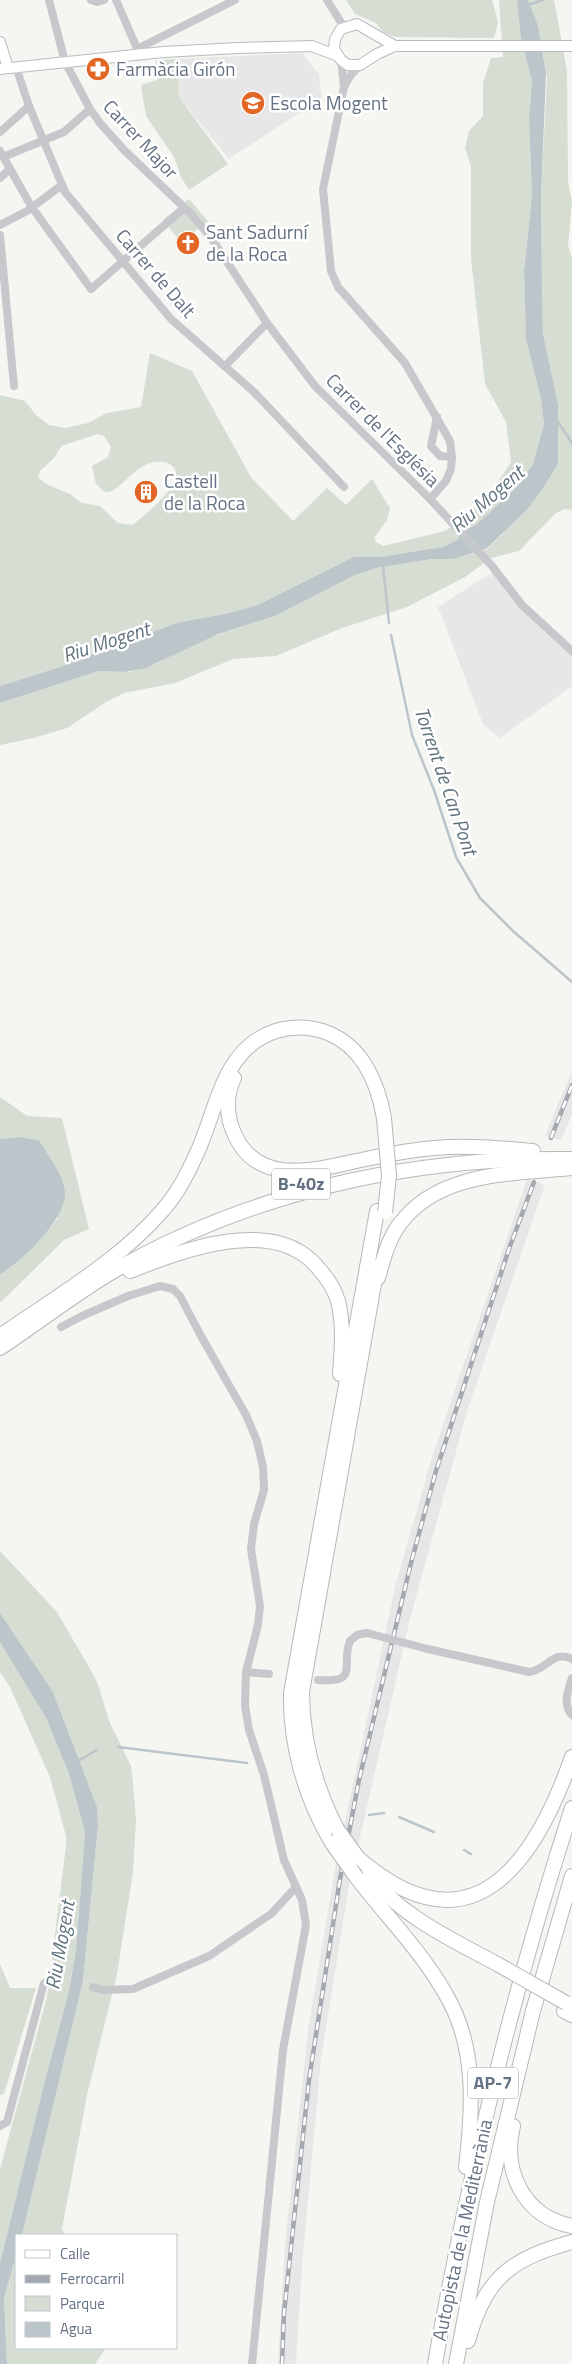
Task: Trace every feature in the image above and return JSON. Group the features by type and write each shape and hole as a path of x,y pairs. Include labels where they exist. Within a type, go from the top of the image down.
{"highway":[{"path":"0,1348 132,1242 170,1202 183,1182 200,1146 230,1068 244,1050 263,1036 279,1030 300,1028 322,1031 341,1040 356,1052 374,1084 381,1120 381,1212 373,1293 302,1692 305,1731 313,1771 324,1804 337,1829 374,1882 400,1906 497,1970"},
{"path":"381,1120 365,1080 354,1064 332,1044 310,1036 285,1037 262,1046 240,1066 229,1092 230,1118 237,1140 259,1162 280,1171 310,1171 434,1148 486,1146 533,1151"},
{"name":"B-40z","path":"56,1303 128,1255 175,1231 229,1208 282,1190 362,1168 405,1160 465,1154 572,1151"},
{"name":"B-40z","path":"56,1303 179,1238 282,1198 349,1180 406,1169 478,1162 572,1159"},
{"path":"373,1293 388,1244 398,1225 427,1198 446,1188 477,1178 572,1168"},
{"path":"381,1212 341,1406 291,1693 292,1729 304,1782 332,1843 442,1987 455,2013 464,2040 472,2088 472,2125 458,2239"},
{"path":"0,1336 56,1303 169,1256 198,1248 247,1241 270,1241 287,1245 301,1252 315,1263 330,1282 336,1294 342,1328 338,1392 341,1406"},
{"path":"358,1858 392,1884 414,1895 439,1900 457,1900 483,1891 494,1885 514,1868 535,1839 557,1798 572,1757"},
{"name":"Autopista de la Mediterrània","path":"435,2364 458,2239 490,2097 525,1961 572,1808"},
{"name":"Autopista de la Mediterrània","path":"456,2364 487,2202 533,2011 572,1876"},
{"path":"357,1878 400,1916 431,1937 569,2009"},
{"path":"517,2079 522,2088 511,2134 515,2178 522,2194 532,2207 546,2218 572,2226"},
{"path":"464,2364 472,2327 489,2288 506,2270 526,2258 572,2242"}],"street":[{"name":"Carrer Major","path":"49,0 65,62 90,109 124,150 191,214"},
{"path":"91,0 97,2 104,0"},
{"path":"116,0 139,52"},
{"path":"139,52 221,3 235,0"},
{"path":"327,0 344,27"},
{"path":"0,42 8,68 139,52 312,46 336,35 344,27 357,24 367,28 375,44 371,57"},
{"path":"370,33 395,46"},
{"path":"336,35 334,44 339,58 344,86"},
{"path":"312,46 339,58 348,65 360,64"},
{"path":"430,499 446,481 451,469 450,441 406,363 338,287 332,276 323,189 344,86 360,64 395,46 572,46"},
{"name":"Carrer de Dalt","path":"8,68 29,106 62,185 170,319 254,392 344,486"},
{"path":"0,132 29,106"},
{"path":"90,109 64,132 2,154 31,206 91,289 184,208"},
{"path":"0,178 10,169"},
{"path":"0,225 27,211 31,206 62,185"},
{"name":"Carrer de l'Església","path":"191,214 212,239 267,323 316,386 430,499 478,552 522,605 572,651"},
{"path":"0,241 14,386"},
{"path":"225,366 267,323"},
{"path":"437,418 431,446 440,456 452,457"},
{"path":"61,1327 128,1296 160,1286 173,1289 180,1296 200,1336 246,1415 259,1449 264,1483 254,1524 251,1549 260,1606 258,1625 246,1672 244,1698 249,1730 264,1775 284,1860 302,1900 306,1925 282,2050 252,2364"},
{"path":"318,1680 336,1681 344,1676 347,1671 350,1641 357,1634 367,1633 529,1672 538,1670 555,1657 566,1656 572,1659"},
{"path":"246,1672 269,1674"},
{"path":"572,1678 566,1702 572,1715"},
{"path":"93,1987 102,1990 132,1989 209,1956 271,1914 296,1887"},
{"path":"0,2126 7,2122 44,1982 57,1981"}],"shaded area":[{"name":"Escola Mogent","path":"302,53 319,74 323,110 299,113 229,159 179,97 178,59"},
{"path":"493,572 572,655 572,686 500,738 483,724 438,607"},
{"path":"572,1072 572,1114 561,1140 545,1135"},
{"path":"527,1179 545,1185 468,1408 410,1619 349,1885 321,2059 302,2265 296,2364 278,2364 285,2245 308,2030 335,1869 395,1587 432,1457"}],"green space":[{"path":"346,0 492,0 498,22 494,38 395,37 383,32 376,23 355,14"},
{"path":"499,0 517,0 532,81 529,118 532,195 524,271 526,339 541,399 544,424 533,464 515,489 476,525 465,530 457,540 443,547 379,557 353,557 258,605 229,613 176,623 60,667 0,686 0,395 25,401 36,415 49,425 65,428 88,423 107,413 141,407 150,353 192,371 251,477 293,521 327,488 346,505 372,479 390,508 387,520 374,538 376,542 383,546 445,531 464,519 494,488 511,462 506,422 485,384 471,259 471,166 465,148 469,131 483,116 483,83 491,58 503,57","holes":["98,434 104,436 111,447 108,457 92,466 96,484 105,492 118,487 139,469 157,461 167,463 175,469 176,476 172,486 146,514 132,525 118,523 100,506 82,503 70,494 46,484 38,477 40,471 55,457 61,446"]},
{"path":"528,0 554,0 567,71 568,181 572,202 568,246 572,258 572,510 564,509 556,513 519,551 491,558 465,577 407,607 342,628 276,656 233,659 175,683 124,693 106,702 67,728 34,738 0,745 0,703 99,671 129,672 156,664 200,641 275,616 353,576 376,568 432,559 454,559 486,550 526,511 540,493 558,464 558,404 543,334 541,196 547,78 538,25"},
{"path":"178,59 179,97 228,164 189,190 181,177 174,157 146,116 141,87 143,84 157,80 156,60"},
{"path":"189,199 208,221 190,235 188,233 179,240 163,220"},
{"path":"0,1097 27,1116 62,1118 89,1229 64,1240 0,1303 0,1274 37,1243 57,1219 49,1158 39,1140 19,1137 0,1139"},
{"path":"0,1551 57,1612 90,1669 98,1684 109,1721 131,1766 134,1793 136,1820 133,1872 117,1974 87,2095 62,2229 64,2234 22,2234 83,1981 98,1826 97,1807 53,1692 0,1613"},
{"path":"0,1642 46,1718 69,1774 85,1832 76,1949 69,1992 0,2263 0,2169 47,1997 66,1836 50,1777 10,1687 0,1672"},
{"path":"0,1964 10,1988 36,1988 4,2094 0,2095"},
{"path":"15,2260 15,2349 105,2349 95,2364 7,2364 4,2298"}],"water":[{"path":"517,0 528,0 538,25 546,74 541,196 543,334 558,404 558,464 540,493 526,511 486,549 454,559 432,559 376,568 353,576 275,616 216,635 146,668 125,672 99,671 0,703 0,686 60,667 176,623 229,613 258,605 353,557 379,557 443,547 457,540 465,530 476,525 515,489 533,464 544,424 541,399 526,339 524,271 532,195 529,118 532,81 521,37"},
{"path":"19,1137 39,1140 59,1174 65,1195 63,1206 57,1217 40,1240 19,1260 0,1274 0,1139"},
{"path":"0,1613 53,1692 97,1807 98,1826 83,1981 22,2234 15,2234 15,2260 4,2298 7,2364 0,2364 0,2263 69,1991 76,1949 85,1832 69,1774 46,1718 0,1642"}],"waterway":[{"path":"528,5 543,0"},
{"path":"556,419 572,443"},
{"name":"Torrent de Can Pont","path":"383,565 389,623"},
{"name":"Torrent de Can Pont","path":"391,635 412,735 434,790 456,857 480,898 513,931 572,982"},
{"path":"118,1747 247,1763"},
{"path":"76,1762 97,1750"},
{"path":"369,1815 384,1813"},
{"path":"399,1817 434,1832"},
{"path":"464,1850 471,1854"}],"railway":[{"path":"551,1138 572,1085"},
{"path":"282,2364 284,2313 309,2080 340,1879 359,1780 411,1563 436,1471 510,1246 534,1182"}],"place":[{"name":"Farmàcia Girón","path":"98,69"},
{"name":"Escola Mogent","path":"253,103"},
{"name":"Sant Sadurní de la Roca","path":"188,243"},
{"name":"Castell de la Roca","path":"146,492"}],"water label":[{"name":"Riu Mogent","path":"487,499"},
{"name":"Riu Mogent","path":"106,642"},
{"name":"Riu Mogent","path":"60,1945"}]}
